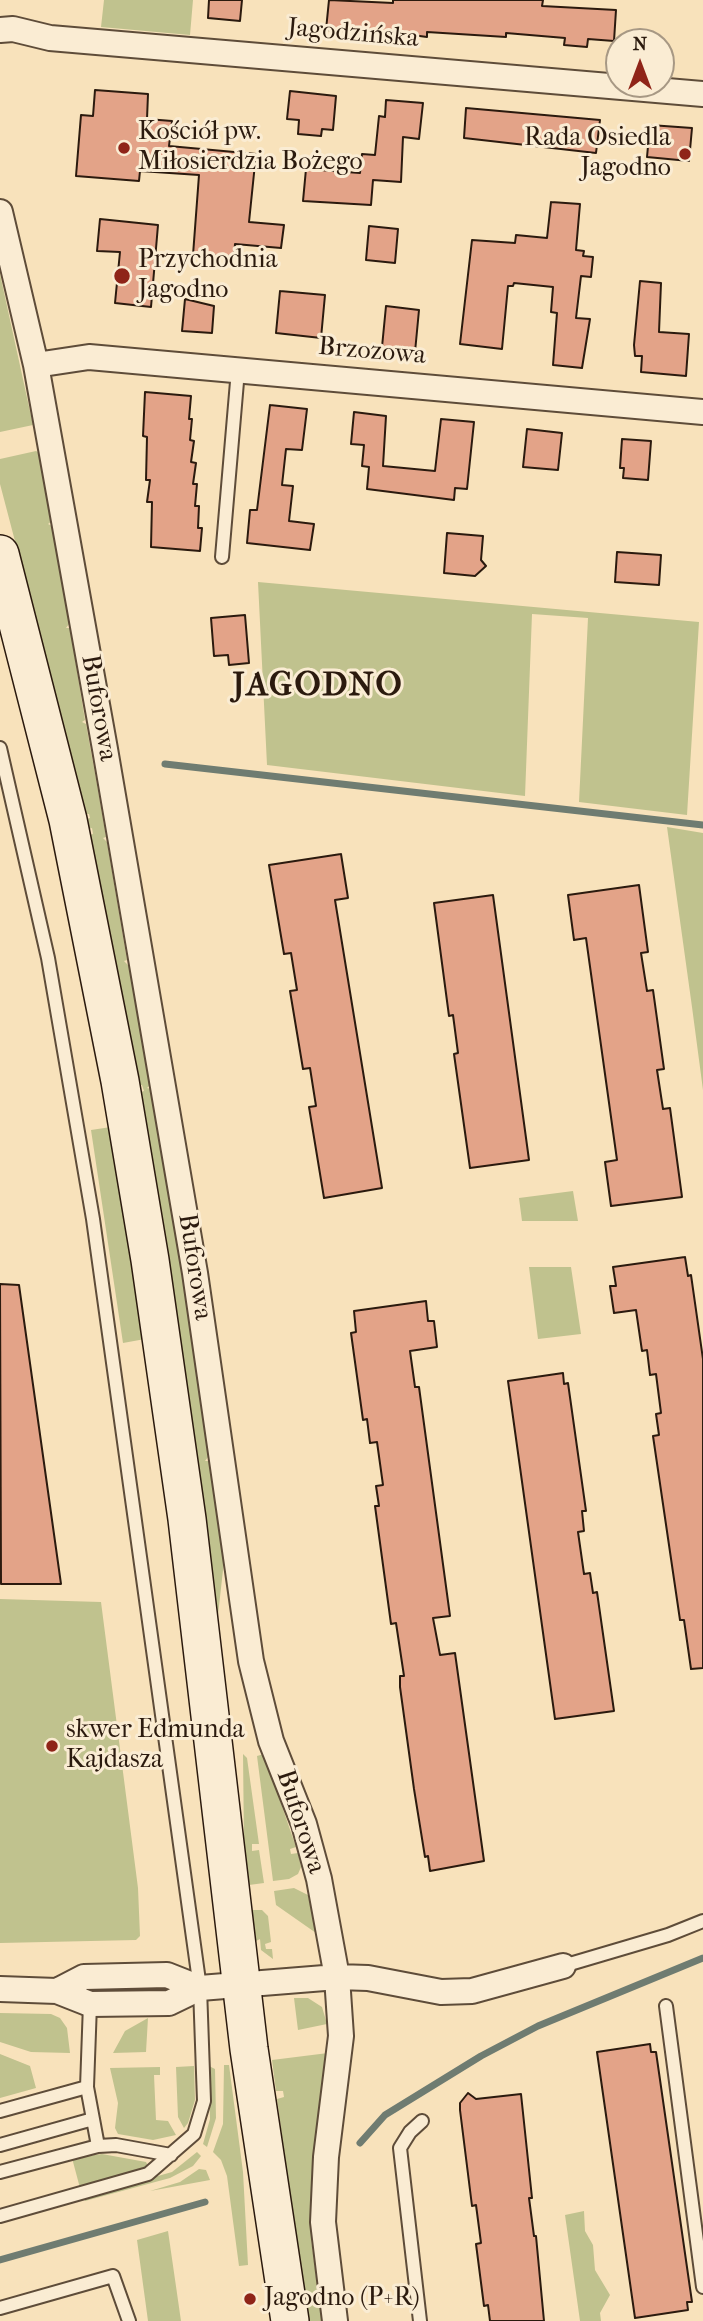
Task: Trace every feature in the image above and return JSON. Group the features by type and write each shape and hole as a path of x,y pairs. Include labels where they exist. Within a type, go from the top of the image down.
{"main road":[{"name":"Buforowa","path":"0,554 68,820 141,1205 188,1533 255,2099 290,2321"}],"street":[{"name":"Jagodzińska","path":"0,30 13,29 50,38 703,94"},
{"name":"Buforowa","path":"0,212 36,365 185,1213 251,1661 271,1741 291,1787 316,1868 337,1977 341,2036 326,2157 323,2222 335,2321"},
{"name":"Brzozowa","path":"36,365 89,356 703,412"},
{"path":"0,1989 57,1991 90,2004 169,2003 200,1988 337,1977 368,1978 442,1992 472,1991 563,1966"},
{"path":"57,1991 84,1977 167,1975 200,1988"}],"lane":[{"path":"222,557 237,370"},
{"path":"0,748 48,958 77,1118 148,1596 200,1988 204,2101 201,2119 189,2141 148,2174 0,2216"},
{"path":"563,1966 668,1935 703,1921"},
{"path":"90,2004 87,2087 98,2146"},
{"path":"666,2006 703,2287"},
{"path":"0,2111 87,2087"},
{"path":"0,2145 93,2119"},
{"path":"420,2321 400,2148 410,2132 422,2121"},
{"path":"0,2172 98,2146 116,2145 171,2155"},
{"path":"0,2308 113,2276 129,2321"}],"green space":[{"path":"104,0 193,0 190,35 101,27"},
{"path":"0,274 33,425 0,432"},
{"path":"36,451 41,454 51,522 48,524 52,526 69,624 66,628 70,628 85,720 82,722 86,724 96,779 106,837 103,838 107,842 127,960 124,961 129,966 150,1085 147,1088 151,1089 189,1315 208,1457 205,1461 210,1461 224,1561 216,1633 137,1093 144,1091 142,1085 136,1086 86,836 93,834 92,828 85,830 83,820 90,818 89,814 81,814 42,644 0,484 0,459"},
{"path":"258,582 699,622 687,815 579,802 588,618 532,614 525,796 267,765"},
{"path":"667,827 703,833 703,1090 692,1007"},
{"path":"111,1127 145,1339 123,1343 91,1130"},
{"path":"573,1191 578,1221 522,1221 519,1198"},
{"path":"529,1267 571,1267 581,1334 538,1339"},
{"name":"skwer Edmunda Kajdasza","path":"0,1599 101,1602 138,1888 140,1936 136,1940 0,1943"},
{"path":"243,1754 247,1758 259,1844 252,1844 252,1851 259,1850 264,1883 249,1885 244,1844"},
{"path":"264,1754 296,1847 290,1849 291,1854 298,1853 301,1867 298,1874 289,1879 273,1881 257,1756"},
{"path":"294,1888 308,1895 316,1933 276,1905 274,1891"},
{"path":"252,1910 262,1910 268,1916 271,1942 265,1944 266,1949 272,1949 273,1959 261,1950 260,1939 256,1941"},
{"path":"294,1998 308,1998 322,2007 327,2024 298,2030"},
{"path":"0,2013 51,2014 60,2018 67,2028 70,2053 31,2052 0,2042"},
{"path":"148,2018 146,2052 113,2053 125,2031"},
{"path":"328,2053 311,2183 311,2239 322,2321 307,2321 277,2099 284,2097 283,2091 276,2091 272,2060"},
{"path":"0,2054 30,2066 36,2088 0,2098"},
{"path":"224,2065 229,2065 243,2172 248,2265 239,2266 227,2176 221,2160 213,2152 223,2124"},
{"path":"194,2066 195,2100 184,2128 178,2117 176,2067"},
{"path":"209,2066 215,2069 216,2118 207,2147 203,2144 210,2119"},
{"path":"160,2067 160,2075 154,2075 156,2120 168,2121 176,2135 153,2140 118,2134 115,2128 118,2103 110,2068"},
{"path":"197,2152 201,2156 193,2166 170,2178 85,2201 84,2197 172,2172"},
{"path":"102,2154 146,2162 148,2166 80,2188 72,2158"},
{"path":"199,2169 206,2170 210,2180 150,2191 180,2182"},
{"path":"584,2211 585,2231 593,2245 595,2270 610,2295 600,2313 601,2321 580,2321 565,2215"},
{"path":"168,2231 181,2321 148,2321 137,2240"}],"building":[{"path":"209,0 242,0 240,21 208,18"},
{"path":"329,0 393,3 393,0 543,0 542,6 616,10 615,28 605,28 605,40 588,39 587,47 564,45 565,38 506,33 506,37 427,32 427,37 354,27 354,32 326,30"},
{"path":"95,90 148,94 147,119 172,121 169,146 256,154 249,222 284,225 281,248 235,244 234,256 193,255 199,175 140,171 139,181 76,176 81,115 93,116"},
{"path":"290,91 336,96 333,130 322,129 321,136 298,134 299,120 287,119"},
{"path":"386,100 423,103 419,139 403,137 401,182 373,180 371,205 303,201 306,169 360,173 362,154 375,155 379,116 385,117"},
{"path":"466,108 600,120 596,153 464,138"},
{"path":"650,125 692,128 689,161 647,157"},
{"path":"551,202 580,204 576,250 584,251 583,256 593,257 591,277 581,276 576,318 590,319 582,368 553,365 557,313 551,312 553,287 514,283 513,286 508,286 502,349 460,344 472,240 515,243 516,235 547,238"},
{"path":"100,219 158,225 151,307 115,303 120,252 97,251"},
{"path":"369,226 398,229 395,263 366,260"},
{"path":"640,281 661,283 659,332 689,334 686,376 641,372 642,356 635,356 634,345"},
{"path":"280,291 325,295 321,338 276,333"},
{"path":"185,299 214,306 212,333 182,331"},
{"path":"386,306 419,310 415,352 382,347"},
{"path":"145,392 191,396 190,440 194,441 191,462 196,463 193,484 197,484 195,506 199,506 198,528 202,528 200,551 151,547 152,502 147,502 150,480 146,480 147,437 143,436"},
{"path":"270,405 307,409 302,450 286,449 282,485 293,486 289,521 314,524 310,550 247,543 250,510 257,510"},
{"path":"354,412 386,416 383,466 435,471 441,419 474,422 467,489 455,488 454,500 367,489 369,467 362,466 364,445 351,444"},
{"path":"527,429 562,433 558,470 523,467"},
{"path":"622,439 651,441 648,480 623,478 624,468 620,468"},
{"path":"447,533 483,536 481,560 486,566 475,576 444,573"},
{"path":"617,552 661,555 659,585 615,582"},
{"path":"245,615 249,663 229,665 228,655 214,656 211,618"},
{"path":"341,854 348,898 335,900 382,1188 324,1198 309,1107 316,1106 310,1068 303,1069 290,991 297,990 291,953 284,954 269,865"},
{"path":"639,885 648,952 641,953 647,991 653,990 664,1069 657,1070 663,1109 670,1108 682,1197 611,1206 605,1162 617,1160 586,938 574,940 568,895"},
{"path":"493,895 529,1160 470,1168 454,1054 458,1053 453,1015 449,1016 434,903"},
{"path":"685,1257 688,1276 691,1275 703,1359 703,1668 691,1669 684,1620 680,1620 653,1436 659,1435 656,1414 661,1413 656,1374 650,1375 647,1350 642,1351 636,1310 614,1313 610,1286 616,1286 613,1267"},
{"path":"0,1284 19,1285 61,1584 1,1584"},
{"path":"426,1301 428,1321 434,1321 437,1347 410,1351 415,1387 419,1387 450,1616 433,1618 440,1655 455,1653 484,1861 430,1871 428,1856 425,1857 414,1789 400,1687 400,1676 404,1676 396,1623 391,1624 375,1506 379,1506 376,1486 383,1485 377,1442 370,1443 367,1419 363,1420 351,1333 356,1332 354,1311"},
{"path":"563,1373 564,1384 568,1383 586,1511 582,1511 584,1531 578,1532 584,1574 590,1573 593,1593 597,1592 614,1711 555,1719 508,1381"},
{"path":"650,2044 651,2052 656,2052 692,2302 687,2302 688,2310 635,2318 597,2052"},
{"path":"468,2093 476,2099 521,2094 532,2198 529,2198 536,2236 544,2321 490,2321 488,2305 484,2306 476,2244 481,2243 476,2205 472,2206 460,2110 460,2103"}],"waterway":[{"path":"165,764 703,825"},
{"path":"360,2143 385,2115 481,2056 538,2026 703,1958"},
{"path":"0,2260 205,2202"}],"place":[{"name":"Kościół pw. Miłosierdzia Bożego","path":"124,148"},
{"name":"Rada Osiedla Jagodno","path":"685,154"},
{"name":"Przychodnia Jagodno","path":"122,276"},
{"name":"skwer Edmunda Kajdasza","path":"52,1746"},
{"name":"Jagodno (P+R)","path":"250,2299"}],"district":[{"name":"JAGODNO","path":"318,687"}]}
